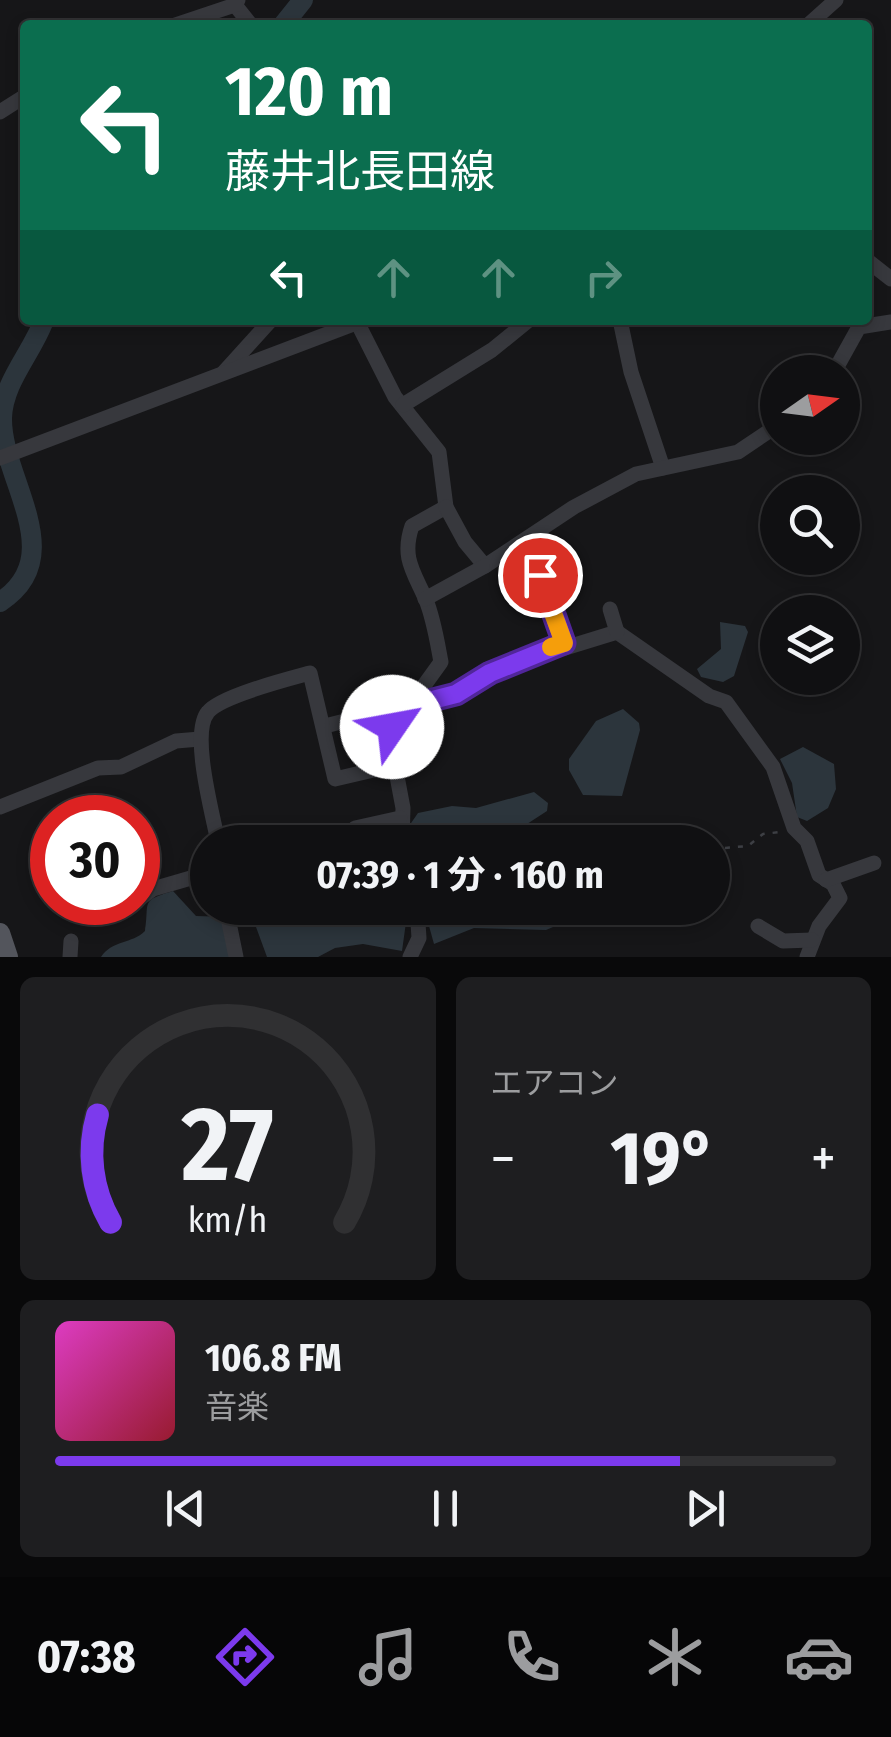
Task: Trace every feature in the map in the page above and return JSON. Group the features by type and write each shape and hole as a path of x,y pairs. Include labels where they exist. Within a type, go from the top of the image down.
{"main road":[{"path":"0,933 8,957"}],"street":[{"path":"814,20 836,0"},
{"path":"188,20 237,2"},
{"path":"222,375 267,325"},
{"path":"0,458 350,325"},
{"path":"362,325 403,405 438,452 446,507 465,542 485,566"},
{"path":"403,405 492,350 523,325"},
{"path":"621,325 631,372 663,468"},
{"path":"842,355 854,332 864,325"},
{"path":"426,599 636,474 738,452 760,437"},
{"path":"389,734 441,662 426,599 406,560 408,536 422,517 446,507"},
{"path":"528,541 566,648 617,632"},
{"path":"610,609 617,632 709,696 726,702 774,767 819,875 840,898 812,940 806,957"},
{"path":"409,706 456,694 490,673 564,643"},
{"path":"215,825 200,739 202,722 216,705 310,673 335,779 394,766"},
{"path":"324,726 384,711 403,808 401,825"},
{"path":"0,807 91,770 121,767 176,741 200,739"},
{"path":"368,825 400,818"},
{"path":"826,880 874,863"},
{"path":"160,887 190,878"},
{"path":"229,925 236,957"},
{"path":"410,957 419,938 418,925"},
{"path":"758,926 783,941 812,940"}],"path":[{"path":"730,848 748,846 763,834 797,830"}],"shaded area":[{"path":"720,622 745,626 748,632 734,676 723,682 701,677 697,669 721,649"},
{"path":"623,709 639,723 640,730 622,796 583,795 569,770 569,759 596,721"},
{"path":"803,747 834,764 836,789 828,808 807,821 797,817 792,783 780,759"},
{"path":"534,792 548,803 547,811 527,825 410,825 418,813 452,806 476,808"},
{"path":"173,891 190,909 190,925 232,925 241,957 101,957 145,931 146,925 160,925 160,895"},
{"path":"255,925 406,925 402,951 363,944 335,948 318,957 267,957"},
{"path":"429,925 558,925 546,930 474,928 434,944"}],"waterway":[{"path":"287,20 303,0"},
{"path":"0,602 20,583 30,562 32,540 2,418 7,392 42,325"}],"slow traffic":[{"path":"550,605 564,643 551,647"}],"route":[{"path":"392,727 409,706 456,694 528,655 564,643 540,575"}]}
